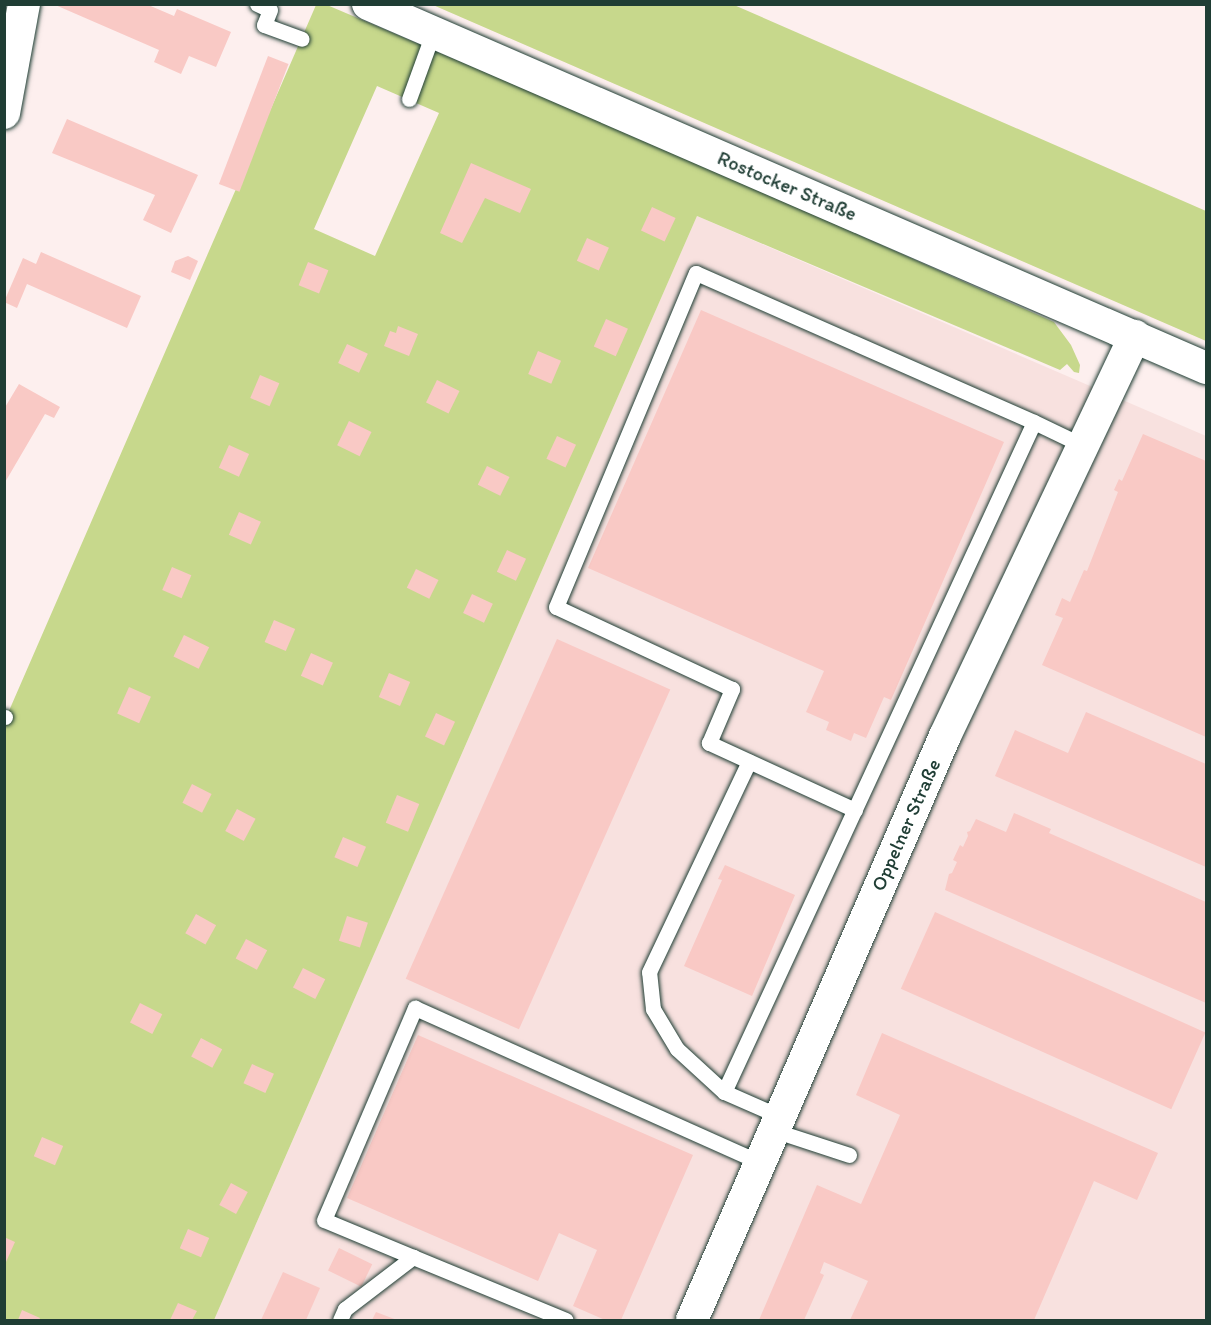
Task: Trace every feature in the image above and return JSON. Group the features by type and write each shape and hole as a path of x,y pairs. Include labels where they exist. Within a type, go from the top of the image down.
{"street":[{"path":"4,112 24,4"},
{"name":"Rostocker Straße","path":"368,4 1206,368"},
{"name":"Oppelner Straße","path":"692,1320 945,735 1135,336"}],"lane":[{"path":"257,4 270,10 264,25 302,39"},
{"path":"409,99 433,33"},
{"path":"855,810 709,742 732,689 556,607 696,273 1082,445"},
{"path":"724,1092 1034,422"},
{"path":"749,761 650,972 653,1009 677,1049 724,1092 776,1123 849,1155"},
{"path":"566,1320 324,1220 414,1008 759,1162"},
{"path":"340,1320 345,1310 414,1257"}],"shaded area":[{"path":"697,216 1206,436 1206,1320 214,1320"}],"green space":[{"path":"316,5 327,5 696,162 1054,322 1071,345 1080,365 1079,373 1074,372 1067,364 1060,370 697,216 214,1320 5,1320 5,720","holes":["377,86 439,113 375,256 314,229"]},
{"path":"433,5 734,5 1206,211 1206,341"}],"building":[{"path":"53,4 146,4 174,16 177,9 231,32 216,67 189,56 181,74 154,62 159,50"},
{"path":"268,56 289,64 239,192 219,184"},
{"path":"67,119 198,175 171,233 143,220 155,195 52,153"},
{"path":"471,163 531,189 520,213 485,198 462,243 440,233"},
{"path":"652,207 676,218 665,242 641,231"},
{"path":"587,238 609,248 599,271 577,261"},
{"path":"41,252 141,296 127,328 27,284 17,308 4,302 23,258 36,264"},
{"path":"188,256 198,261 190,280 171,272 175,261"},
{"path":"308,262 328,270 319,293 299,285"},
{"path":"701,310 1004,442 891,700 884,697 866,738 854,733 851,741 826,730 829,722 806,712 824,671 588,568"},
{"path":"606,319 628,329 616,356 594,346"},
{"path":"398,326 418,334 409,356 384,346 390,331 396,333"},
{"path":"347,344 368,354 359,373 338,363"},
{"path":"538,351 561,361 551,384 528,374"},
{"path":"260,375 279,383 270,406 250,398"},
{"path":"437,380 459,391 449,413 426,402"},
{"path":"19,384 60,407 54,418 45,414 4,484 4,409"},
{"path":"349,421 371,432 360,456 337,445"},
{"path":"1143,434 1206,461 1206,737 1042,665 1063,618 1055,615 1062,598 1070,602 1084,570 1087,571 1118,492 1114,490 1119,479 1122,481"},
{"path":"557,436 576,445 565,468 546,459"},
{"path":"229,445 249,454 239,477 219,468"},
{"path":"487,466 509,477 500,496 478,485"},
{"path":"239,512 261,522 251,545 229,535"},
{"path":"507,550 526,559 516,581 497,572"},
{"path":"172,567 191,575 182,598 162,590"},
{"path":"416,569 438,580 429,599 407,588"},
{"path":"472,594 493,604 484,623 463,613"},
{"path":"274,620 295,629 286,651 265,642"},
{"path":"184,635 209,647 199,669 173,657"},
{"path":"557,639 670,689 519,1029 406,979"},
{"path":"311,653 333,663 323,686 301,676"},
{"path":"389,673 410,682 400,706 379,697"},
{"path":"129,687 151,697 139,723 117,713"},
{"path":"1086,712 1206,764 1206,867 995,776 1015,730 1068,753"},
{"path":"436,713 455,722 444,745 425,737"},
{"path":"192,784 212,794 202,813 182,803"},
{"path":"397,795 419,804 408,832 386,823"},
{"path":"237,809 256,819 244,841 225,831"},
{"path":"1014,813 1051,829 1049,833 1206,902 1206,1003 945,890 949,874 952,873 957,862 953,860 960,845 963,847 968,836 967,832 970,831 976,819 1006,832"},
{"path":"343,837 366,847 357,867 334,857"},
{"path":"725,865 795,895 752,996 684,966 722,880 718,879"},
{"path":"935,912 1205,1032 1171,1109 901,989"},
{"path":"196,914 216,925 205,944 185,933"},
{"path":"347,916 368,923 360,948 339,941"},
{"path":"246,939 267,950 257,970 236,958"},
{"path":"303,968 325,979 315,999 293,988"},
{"path":"140,1003 162,1014 152,1034 130,1023"},
{"path":"882,1033 1158,1153 1137,1200 1094,1181 1034,1320 850,1320 868,1281 824,1262 820,1273 824,1275 804,1320 759,1320 817,1185 861,1204 900,1115 856,1095"},
{"path":"418,1035 693,1155 621,1320 605,1320 573,1306 597,1250 559,1233 538,1281 347,1198"},
{"path":"201,1038 222,1049 212,1068 191,1057"},
{"path":"252,1064 274,1074 265,1093 243,1083"},
{"path":"42,1137 63,1146 55,1165 34,1156"},
{"path":"231,1183 248,1192 236,1214 219,1205"},
{"path":"188,1229 209,1238 201,1257 180,1248"},
{"path":"4,1237 15,1242 6,1262 4,1262"},
{"path":"339,1248 372,1264 361,1287 328,1270"},
{"path":"283,1272 320,1288 306,1320 261,1320"},
{"path":"178,1303 197,1311 192,1320 170,1320"},
{"path":"22,1310 40,1318 39,1320 18,1320"},
{"path":"376,1312 397,1320 372,1320"}]}
